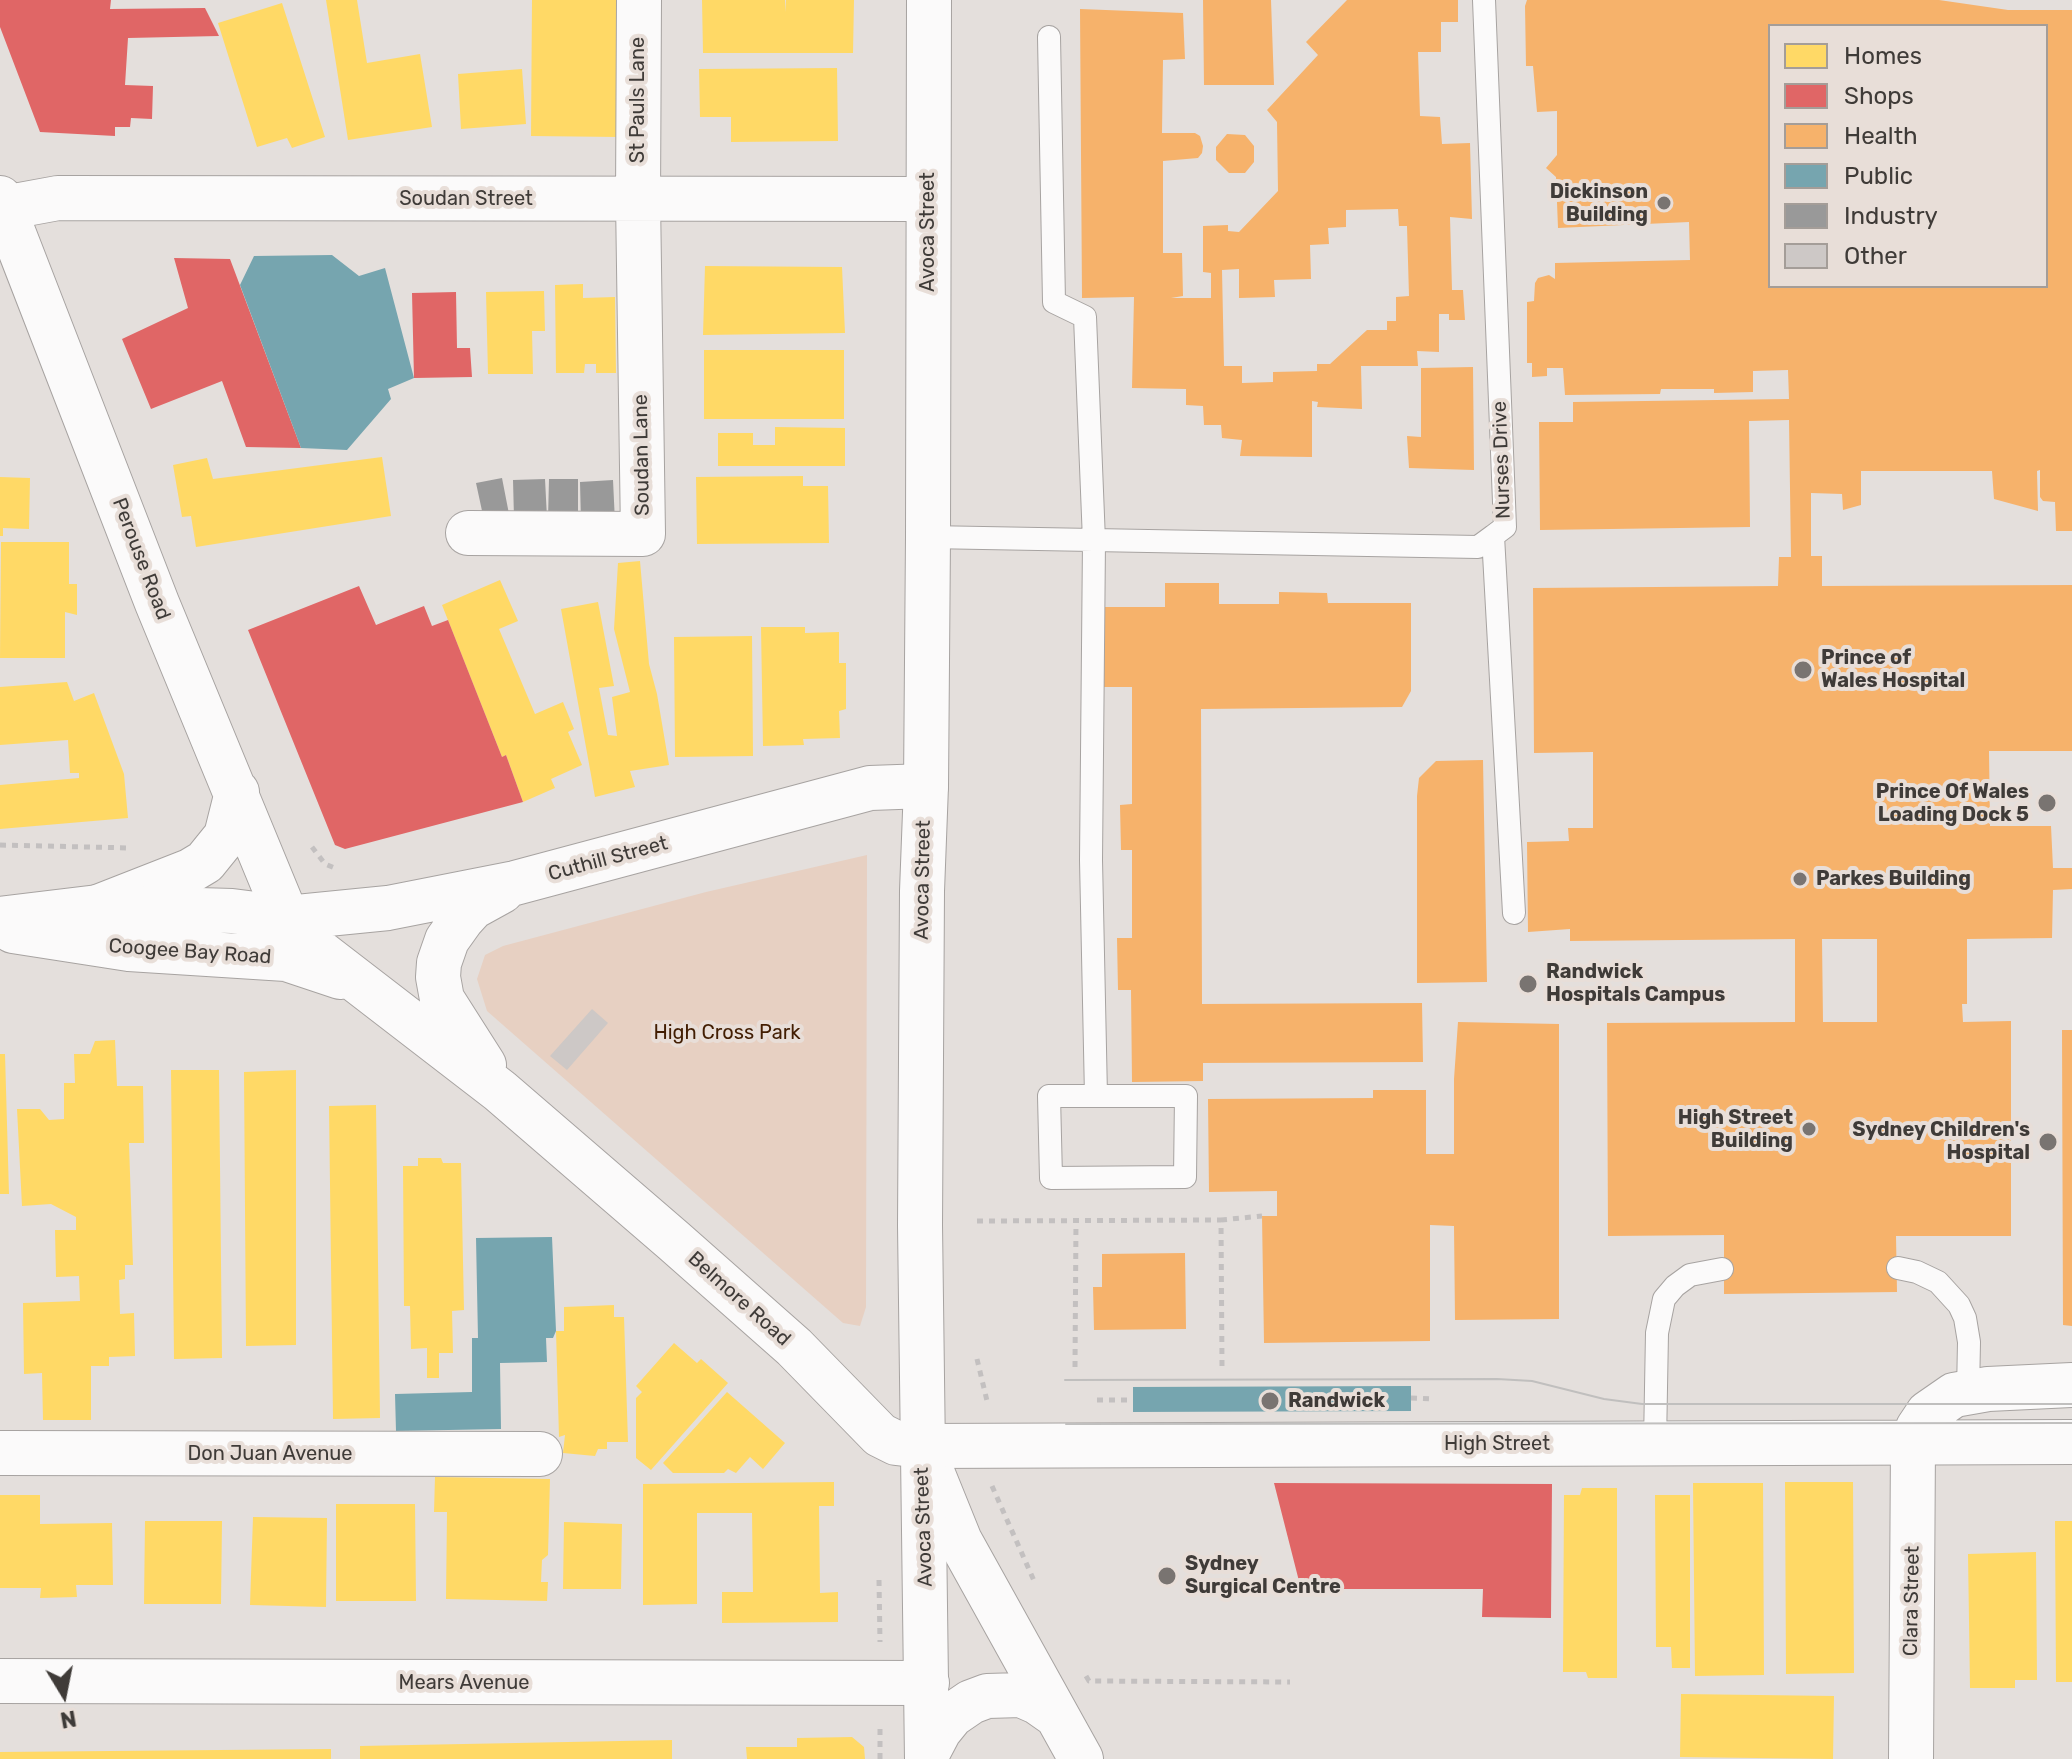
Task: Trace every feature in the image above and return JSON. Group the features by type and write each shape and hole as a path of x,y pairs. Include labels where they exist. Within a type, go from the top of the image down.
{"street":[{"name":"St Pauls Lane","path":"638,200 639,0"},
{"name":"Avoca Street","path":"927,1756 922,1446 922,923 928,537 929,0"},
{"name":"Soudan Street","path":"1,205 58,198 928,199"},
{"name":"Soudan Lane","path":"468,533 643,534 638,200"},
{"name":"Perouse Road","path":"1,205 157,603 287,918"},
{"name":"Cuthill Street","path":"287,918 388,908 515,883 870,788 926,786"},
{"path":"98,907 190,871 205,862 226,836 237,792"},
{"path":"500,1091 442,999 439,963 453,929 473,907 515,883"},
{"name":"Coogee Bay Road","path":"0,919 98,907 232,911 287,918"},
{"name":"Belmore Road","path":"287,918 317,950 500,1091 771,1327 880,1435 896,1443 922,1446"},
{"name":"Coogee Bay Road","path":"0,928 129,949 286,959 336,975 374,994"},
{"path":"1913,1443 1918,1428 1932,1408 1949,1397 1968,1392 2072,1385"},
{"name":"High Street","path":"922,1446 2072,1442"},
{"name":"Clara Street","path":"1911,1759 1913,1443"},
{"path":"922,1446 960,1541 1081,1759"},
{"name":"Don Juan Avenue","path":"0,1453 540,1454"},
{"name":"Mears Avenue","path":"0,1681 927,1683"},
{"path":"927,1756 939,1731 952,1715 987,1696 1021,1695 1057,1716"}],"lane":[{"name":"Nurses Drive","path":"1484,0 1505,527 1493,536 1514,913"},
{"path":"1049,37 1054,302 1085,317 1094,541 1091,860 1096,1096"},
{"path":"928,537 1478,547 1493,536"},
{"path":"1049,1096 1096,1096 1186,1096 1185,1177 1051,1178 1049,1096"},
{"path":"1898,1268 1911,1269 1932,1278 1959,1305 1965,1318 1969,1342 1968,1392"},
{"path":"1655,1443 1657,1333 1664,1299 1690,1275 1722,1269"}],"path":[{"path":"0,845 142,848"},
{"path":"312,847 325,864 339,870"},
{"path":"977,1221 1221,1220 1262,1216"},
{"path":"1075,1367 1076,1220"},
{"path":"1221,1220 1222,1366"},
{"path":"977,1359 989,1416"},
{"path":"992,1477 992,1486 1041,1594"},
{"path":"879,1577 880,1759"},
{"path":"1082,1669 1089,1681 1290,1682"}],"green space":[{"name":"High Cross Park","path":"867,855 866,1307 860,1326 843,1323 487,1011 477,979 485,955 503,946 706,892"}],"building: Homes":[{"path":"326,0 357,0 367,63 420,54 432,127 348,140"},
{"path":"532,0 620,0 619,137 531,136"},
{"path":"702,0 785,0 786,12 786,0 854,0 853,53 703,53"},
{"path":"282,3 325,137 292,148 287,138 257,147 218,23"},
{"path":"837,68 838,141 731,142 731,117 700,117 699,69"},
{"path":"522,69 526,124 461,129 458,74"},
{"path":"705,266 842,267 845,333 703,335"},
{"path":"583,284 583,298 615,297 616,373 596,373 596,364 585,364 584,373 556,373 555,285"},
{"path":"544,291 545,331 532,331 533,374 488,374 486,292"},
{"path":"704,350 844,350 844,419 704,419"},
{"path":"775,427 845,428 845,466 718,466 718,433 753,433 753,445 775,445"},
{"path":"382,457 391,516 196,547 191,516 182,517 173,465 207,458 213,479"},
{"path":"803,476 803,486 828,486 829,543 697,544 696,477"},
{"path":"0,477 30,478 29,529 3,528 3,536 0,536"},
{"path":"1,542 69,542 69,584 77,584 77,615 65,612 65,658 0,658"},
{"path":"640,561 649,664 669,765 630,771 635,787 595,797 561,609 598,602 614,686 599,688 608,735 617,736 612,697 630,692 614,629 618,563"},
{"path":"500,580 518,621 499,629 535,714 563,702 574,729 568,732 582,765 551,779 555,788 523,802 442,605"},
{"path":"761,627 805,627 805,633 839,632 839,663 846,663 846,709 839,711 840,738 803,739 804,745 763,746"},
{"path":"752,636 753,756 675,757 674,637"},
{"path":"67,682 74,701 94,693 124,774 128,818 0,829 0,785 79,778 79,773 70,773 68,740 0,745 0,687"},
{"path":"115,1040 117,1086 143,1086 144,1143 129,1143 133,1265 125,1265 125,1279 119,1280 120,1314 134,1313 135,1356 109,1357 109,1366 91,1366 91,1420 43,1420 42,1373 24,1374 23,1303 80,1301 79,1276 56,1277 55,1230 76,1230 76,1217 51,1204 22,1206 17,1109 40,1109 49,1120 64,1119 64,1083 75,1083 74,1054 90,1054 95,1041"},
{"path":"0,1054 5,1054 9,1194 0,1194"},
{"path":"171,1070 219,1070 222,1358 174,1359"},
{"path":"296,1070 296,1345 246,1346 244,1072"},
{"path":"376,1105 380,1418 333,1419 329,1106"},
{"path":"418,1158 441,1158 443,1163 461,1163 464,1310 452,1311 453,1353 439,1353 439,1378 427,1378 427,1348 411,1349 410,1306 404,1306 403,1166 418,1166"},
{"path":"614,1305 614,1317 624,1317 628,1442 607,1442 607,1449 598,1449 595,1456 563,1453 565,1435 559,1437 556,1331 564,1331 564,1307"},
{"path":"674,1343 697,1363 701,1359 728,1383 651,1470 636,1458 636,1398 642,1392 636,1386"},
{"path":"727,1392 785,1443 763,1469 750,1457 736,1473 728,1469 724,1473 673,1473 663,1463"},
{"path":"435,1477 550,1479 548,1555 542,1560 541,1582 548,1582 547,1601 446,1599 447,1512 434,1512"},
{"path":"834,1482 834,1506 819,1506 820,1593 838,1592 838,1622 722,1623 722,1592 753,1592 752,1513 697,1513 697,1604 643,1605 643,1484"},
{"path":"1785,1482 1853,1482 1854,1673 1786,1674"},
{"path":"1693,1483 1763,1483 1764,1675 1695,1676"},
{"path":"1582,1488 1617,1488 1617,1678 1588,1678 1586,1672 1563,1672 1564,1495 1580,1495"},
{"path":"0,1495 40,1495 40,1524 112,1523 113,1585 76,1585 77,1597 40,1598 41,1588 0,1588"},
{"path":"1655,1495 1690,1495 1690,1668 1672,1668 1671,1647 1656,1647"},
{"path":"336,1504 415,1504 416,1601 336,1601"},
{"path":"253,1517 327,1518 326,1607 250,1605"},
{"path":"145,1521 222,1521 221,1604 144,1604"},
{"path":"2055,1521 2072,1521 2072,1682 2056,1682"},
{"path":"564,1522 622,1524 621,1589 563,1589"},
{"path":"2036,1552 2037,1680 2015,1680 2015,1688 1970,1688 1968,1554"},
{"path":"1681,1694 1834,1696 1833,1759 1680,1757"},
{"path":"852,1737 864,1747 865,1759 747,1759 746,1747 797,1747 797,1738"},
{"path":"672,1740 672,1759 360,1759 360,1746"},
{"path":"331,1749 331,1759 0,1759 0,1752"}],"building: Shops":[{"path":"0,0 111,0 110,9 205,8 219,36 128,38 125,85 153,86 152,119 131,118 130,127 115,127 115,136 40,132 0,27"},
{"path":"174,258 230,259 301,448 246,447 222,381 151,409 122,339 188,308"},
{"path":"456,292 457,348 470,348 472,377 414,378 412,293"},
{"path":"359,586 376,625 424,606 432,626 448,620 523,802 345,849 335,845 248,630"},
{"path":"1274,1483 1552,1484 1551,1618 1482,1617 1483,1589 1301,1589"}],"building: Health":[{"path":"1203,0 1271,0 1274,85 1204,85"},
{"path":"1347,0 1458,0 1458,22 1441,22 1441,52 1418,52 1420,116 1440,117 1442,144 1470,143 1472,219 1450,217 1452,290 1463,290 1465,320 1449,320 1449,314 1439,314 1439,352 1417,351 1418,366 1361,366 1362,409 1317,407 1318,402 1312,401 1312,457 1240,456 1242,440 1222,438 1221,425 1204,425 1203,406 1186,405 1186,389 1132,388 1134,297 1082,298 1080,9 1183,13 1185,59 1163,60 1162,133 1195,133 1200,136 1203,146 1198,158 1163,161 1163,253 1182,253 1183,296 1171,298 1211,298 1211,273 1203,272 1203,226 1228,225 1228,231 1239,232 1278,191 1277,122 1267,110 1318,55 1306,42","holes":["1398,209 1399,226 1407,226 1409,296 1396,297 1396,321 1387,321 1387,330 1367,330 1330,364 1317,364 1317,371 1273,372 1273,382 1242,383 1242,366 1224,366 1222,270 1239,269 1239,298 1275,297 1274,280 1311,279 1310,245 1329,244 1328,228 1346,227 1346,210"]},
{"name":"Prince of Wales Hospital","path":"1527,0 1939,0 2008,10 2072,10 2072,531 2056,531 2055,502 2043,501 2040,497 2040,470 2037,471 2038,511 1994,499 1992,471 1861,471 1861,505 1843,510 1842,494 1811,493 1811,556 1822,556 1822,586 2072,585 2072,751 1989,751 1990,826 2051,826 2053,868 2072,868 2072,889 2053,890 2052,938 1967,939 1967,1004 1962,1004 1963,1022 2011,1021 2011,1236 1896,1236 1897,1292 1724,1294 1724,1235 1608,1236 1607,1023 1795,1022 1795,939 1570,941 1570,929 1528,932 1527,842 1569,841 1568,828 1593,828 1593,752 1534,753 1533,588 1778,586 1779,557 1791,557 1789,420 1749,421 1750,527 1540,530 1539,422 1573,422 1573,402 1789,399 1788,370 1753,371 1753,392 1661,389 1660,394 1565,395 1563,368 1547,368 1547,376 1532,377 1532,363 1527,363 1527,302 1534,301 1538,278 1549,275 1555,279 1555,263 1690,260 1689,222 1558,228 1556,177 1546,168 1557,155 1557,111 1537,112 1533,66 1526,66","holes":["1822,939 1877,939 1877,1022 1823,1022"]},
{"path":"1227,134 1245,135 1254,146 1254,162 1245,173 1229,173 1216,160 1216,147"},
{"path":"1473,367 1474,470 1409,468 1407,436 1421,437 1421,368"},
{"path":"1165,583 1219,583 1219,604 1279,604 1279,592 1327,593 1328,603 1411,603 1411,691 1402,707 1201,709 1202,1004 1422,1003 1423,1062 1203,1063 1203,1081 1132,1082 1131,990 1118,990 1117,938 1132,938 1132,850 1121,850 1120,805 1132,804 1132,687 1102,687 1102,607 1165,607"},
{"path":"1483,760 1487,982 1417,983 1419,778 1436,761"},
{"path":"1458,1022 1559,1024 1559,1319 1455,1320 1454,1226 1430,1225 1430,1341 1264,1343 1262,1216 1277,1216 1277,1191 1209,1192 1208,1099 1373,1098 1373,1090 1426,1090 1426,1154 1454,1154"},
{"path":"2062,1030 2072,1030 2072,1326 2063,1325"},
{"path":"1185,1253 1186,1329 1094,1330 1093,1287 1102,1287 1102,1254"}],"building: Public":[{"path":"332,255 359,276 385,268 414,378 388,389 391,399 347,450 301,448 240,285 254,256"},
{"path":"552,1237 556,1331 553,1338 546,1338 547,1362 500,1363 501,1429 396,1431 395,1394 472,1392 472,1338 478,1338 476,1238"},
{"path":"1411,1386 1411,1411 1133,1412 1133,1387"}],"building: Industry":[{"path":"502,478 509,514 484,520 476,483"},
{"path":"545,479 547,518 514,518 513,480"},
{"path":"549,479 578,479 578,519 548,519"},
{"path":"613,480 615,522 581,522 580,482"}],"building: Other":[{"path":"592,1009 608,1023 567,1070 550,1056"}],"tram line":[{"path":"1065,1380 1497,1379 1532,1381 1604,1399 1642,1404 2072,1404"},
{"path":"1066,1424 2072,1423"}],"place":[{"name":"Dickinson Building","path":"1664,203"},
{"name":"Prince of Wales Hospital","path":"1803,670"},
{"name":"Prince Of Wales Loading Dock 5","path":"2047,803"},
{"name":"Parkes Building","path":"1800,879"},
{"name":"Randwick Hospitals Campus","path":"1528,984"},
{"name":"High Street Building","path":"1809,1129"},
{"name":"Sydney Children's Hospital","path":"2048,1142"},
{"name":"Randwick","path":"1270,1401"},
{"name":"Sydney Surgical Centre","path":"1167,1576"}]}
